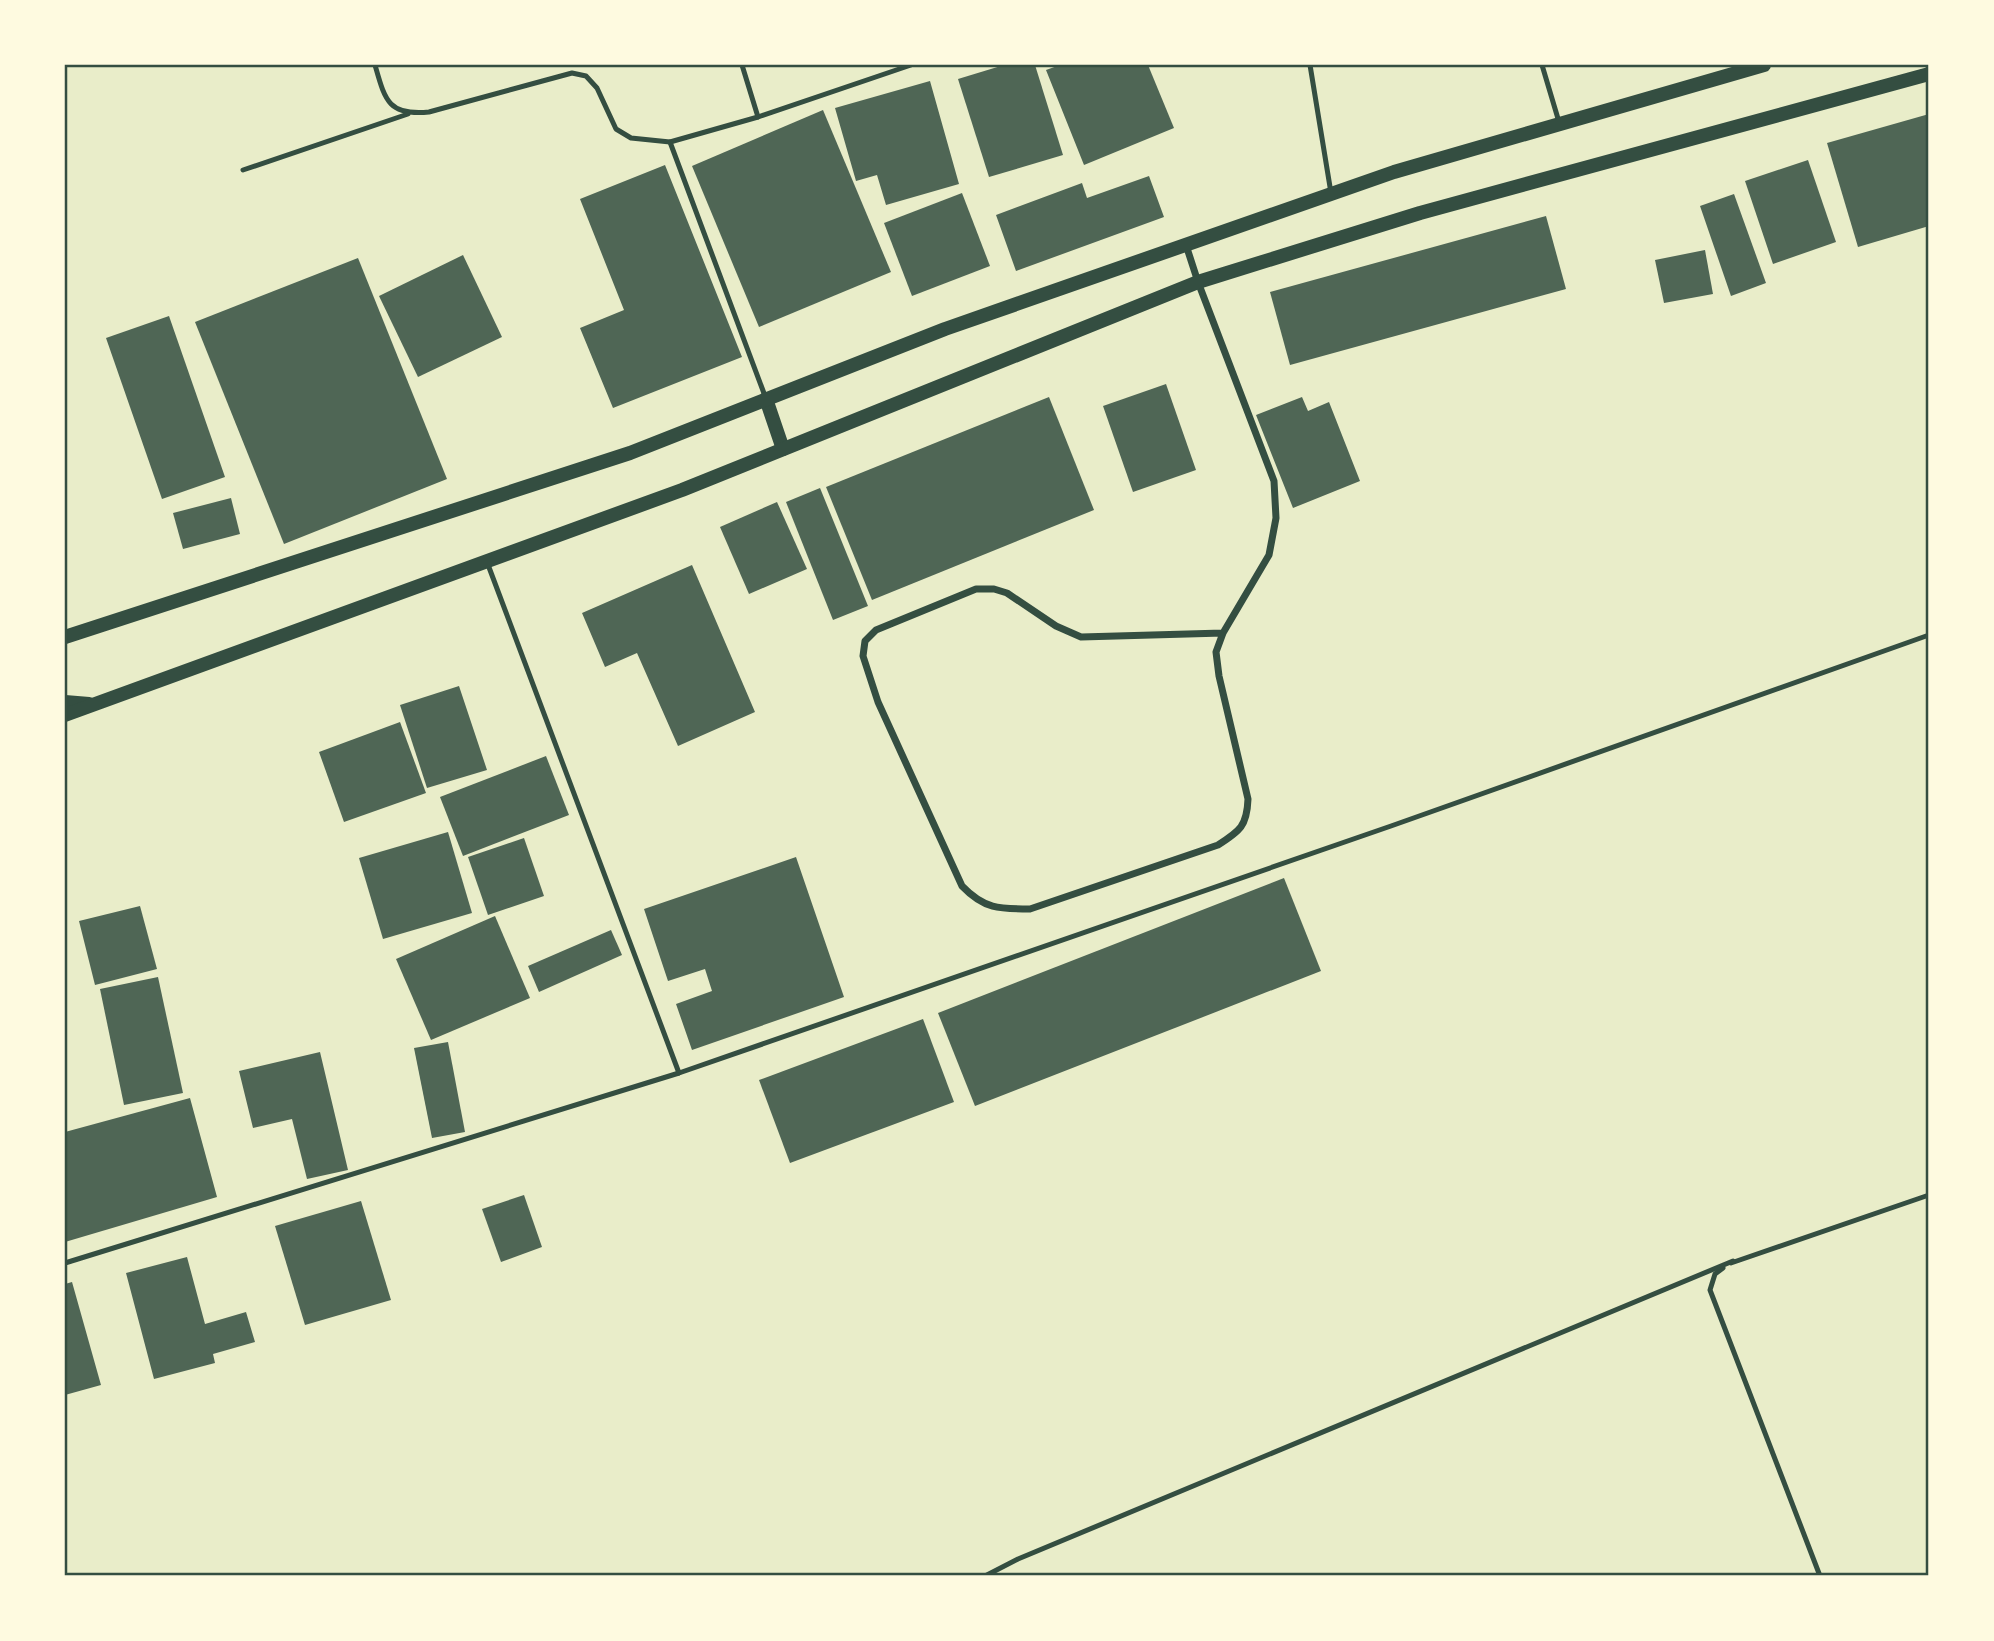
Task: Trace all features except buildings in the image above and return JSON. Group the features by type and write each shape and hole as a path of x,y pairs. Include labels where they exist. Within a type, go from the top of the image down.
{"main road":[{"path":"68,638 630,453 945,329 1394,172 1559,124 1727,70 1763,65"},
{"path":"65,715 682,490 1198,282 1420,213 1929,74"},
{"path":"766,399 783,449"},
{"path":"65,702 94,705"}],"street":[{"path":"1186,244 1274,481 1276,518 1269,555 1223,633 1216,652 1219,676 1248,799 1247,818 1234,835 1218,845 1030,909 999,909 976,901 962,886 878,702 863,656 865,641 876,630 976,589 994,589 1006,593 1056,626 1081,637 1223,633"}],"lane":[{"path":"375,65 382,90 391,105 408,114"},
{"path":"742,65 758,117"},
{"path":"243,170 408,114 429,112 572,73 586,76 597,88 616,129 631,138 670,142 758,117 911,65"},
{"path":"1310,65 1331,194"},
{"path":"1542,65 1559,124"},
{"path":"670,142 766,399"},
{"path":"486,561 679,1073"},
{"path":"65,1263 679,1073 1391,827 1929,635"},
{"path":"985,1576 1031,1554 1732,1261 1929,1195"},
{"path":"1732,1261 1715,1274 1710,1290 1820,1576"}]}
